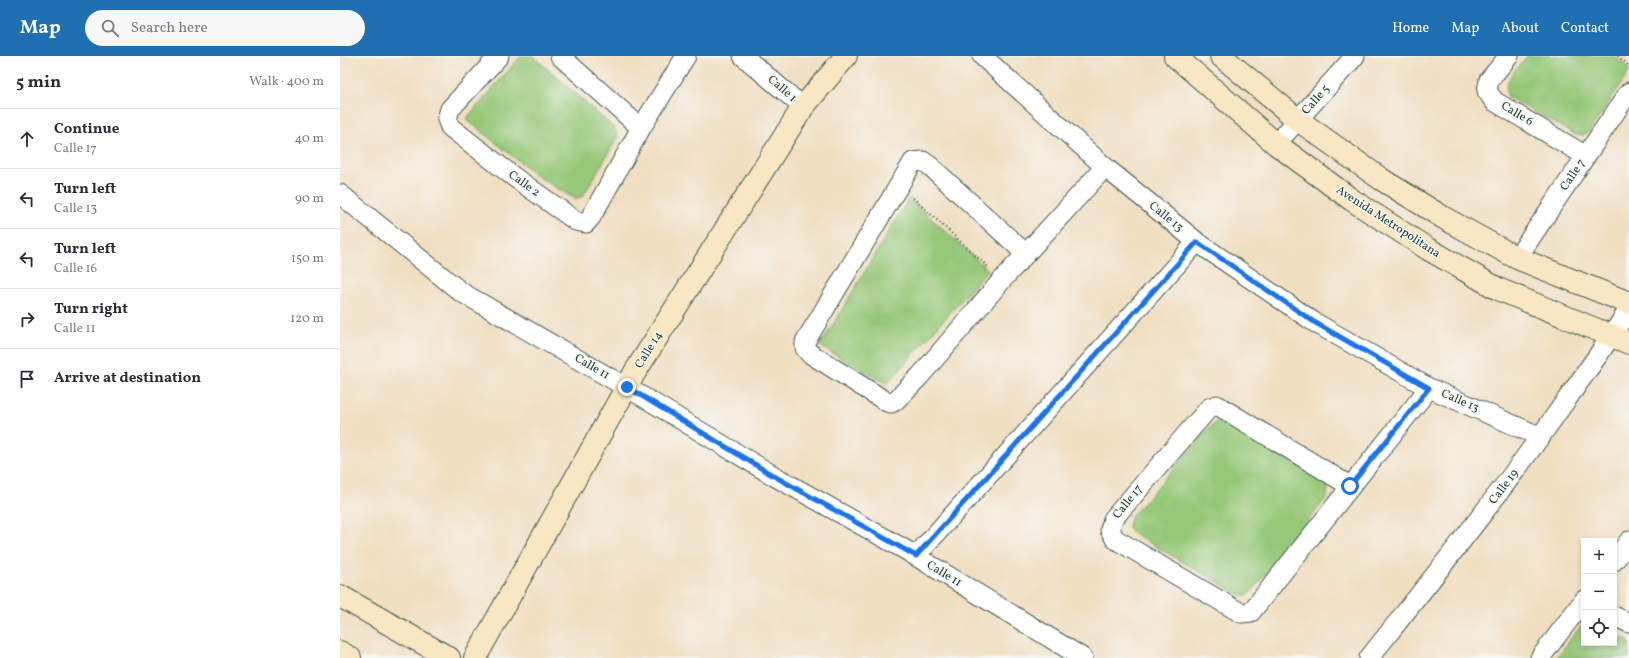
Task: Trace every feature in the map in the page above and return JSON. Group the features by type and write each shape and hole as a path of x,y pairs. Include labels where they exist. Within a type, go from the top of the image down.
{"street":[{"name":"Calle 2","path":"499,56 450,109 447,119 450,126 514,177 576,221 586,223 591,217 642,128 686,56"},
{"path":"560,56 642,128"},
{"name":"Calle 1","path":"744,56 803,107"},
{"name":"Calle 14","path":"474,658 627,387 803,107 846,56"},
{"name":"Calle 13","path":"982,56 1105,167 1197,242 1314,322 1429,388 1541,437"},
{"name":"Avenida Metropolitana","path":"1175,56 1276,144 1352,200 1428,249 1492,286 1621,340"},
{"path":"1221,56 1298,120 1388,183 1444,218 1517,258 1629,303"},
{"name":"Calle 5","path":"1276,144 1356,56"},
{"name":"Calle 6","path":"1509,56 1489,80 1487,91 1494,101 1586,156"},
{"name":"Calle 7","path":"1517,258 1629,92"},
{"path":"1026,254 930,166 923,161 913,162 806,342 805,348 809,353 891,403 920,376 1002,280 1026,254 1105,167"},
{"name":"Calle 11","path":"340,194 461,292 627,387 774,476 916,556 1083,658"},
{"path":"916,556 1197,242"},
{"name":"Calle 19","path":"1369,658 1474,527 1541,437 1621,340 1629,309"},
{"name":"Calle 17","path":"1350,486 1217,405 1208,408 1118,513 1113,519 1110,530 1115,539 1241,613 1251,612 1429,388"},
{"path":"1617,557 1629,541"},
{"path":"340,596 449,658"},
{"path":"1540,658 1581,605"},
{"path":"1617,617 1629,623"},
{"path":"340,652 350,658"}],"path":[{"path":"1618,56 1629,66"},
{"path":"899,185 1002,280"}],"green space":[{"path":"521,56 533,56 614,128 618,137 583,196 575,199 539,177 466,119"},
{"path":"1527,56 1614,56 1629,69 1629,72 1589,132 1583,135 1576,135 1508,97 1506,91 1509,80"},
{"path":"909,198 988,270 887,384 820,346"},
{"path":"1219,421 1226,422 1324,482 1328,487 1327,497 1253,590 1247,595 1240,595 1131,532 1128,526 1130,518 1211,426"},
{"path":"1581,626 1581,646 1617,646 1617,635 1629,641 1629,658 1556,658"}],"route":[{"path":"627,387 774,476 916,556 1197,242 1314,322 1429,388 1350,486"}]}
